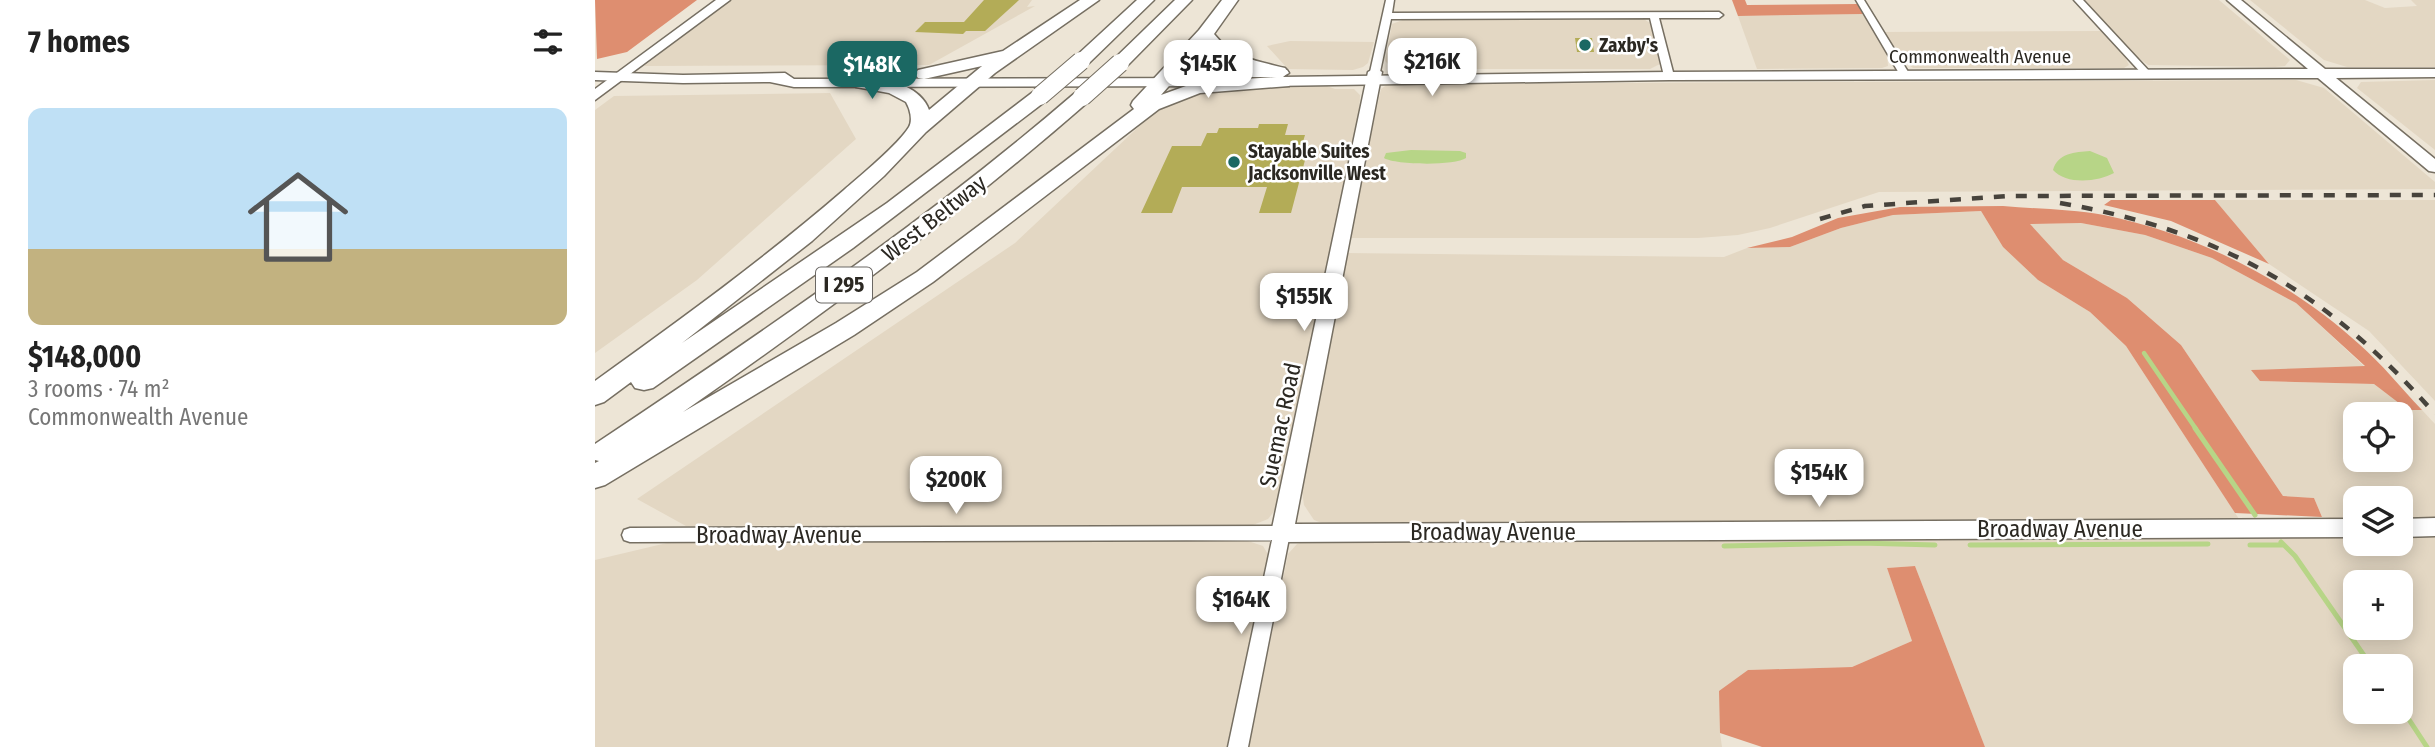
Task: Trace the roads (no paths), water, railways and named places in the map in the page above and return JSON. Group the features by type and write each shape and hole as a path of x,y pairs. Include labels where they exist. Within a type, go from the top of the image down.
{"highway":[{"path":"595,395 716,306 804,236 877,172 919,128 980,78 1091,0"},
{"name":"West Beltway","path":"595,413 843,246 964,158 1081,61 1146,0"},
{"name":"West Beltway","path":"595,458 874,263 988,176 1120,63 1184,0"},
{"path":"1043,188 1185,60 1230,0"},
{"path":"1205,34 1218,51 1236,62 1282,77"},
{"path":"923,74 992,59 1021,47"},
{"path":"595,477 845,329 914,285 1152,105 1196,88 1282,77"},
{"path":"863,83 899,91 917,102 922,114 919,128"}],"main road":[{"path":"2233,0 2435,167"},
{"name":"Commonwealth Avenue","path":"773,79 794,83 863,83 980,78 1374,77 1501,80 1525,77 2435,73"},
{"name":"Commonwealth Avenue","path":"595,76 773,79 806,74 923,74 980,78"}],"street":[{"path":"595,96 724,0"},
{"path":"1374,77 1390,0"},
{"path":"1860,0 1905,75"},
{"path":"2077,0 2147,74"},
{"path":"1654,15 1669,76"},
{"path":"1387,16 1719,15"},
{"name":"Suemac Road","path":"1238,747 1374,77"},
{"path":"2413,528 2435,527"},
{"name":"Broadway Avenue","path":"629,535 2343,528"}],"waterway":[{"path":"2144,353 2196,429"},
{"path":"2195,428 2255,515"},
{"path":"2281,542 2284,545"},
{"path":"1724,546 1860,543 1935,545"},
{"path":"1970,545 2208,544"},
{"path":"2250,545 2284,545"},
{"path":"2284,545 2295,556 2363,654"},
{"path":"2412,724 2427,747"}],"railway":[{"path":"1820,219 1865,206 2007,196 2435,195"},
{"path":"2060,203 2171,230 2221,250 2267,273 2311,301 2353,333 2435,414"}],"place":[{"name":"Zaxby's","path":"1585,45"},
{"name":"Stayable Suites Jacksonville West","path":"1234,162"}]}
